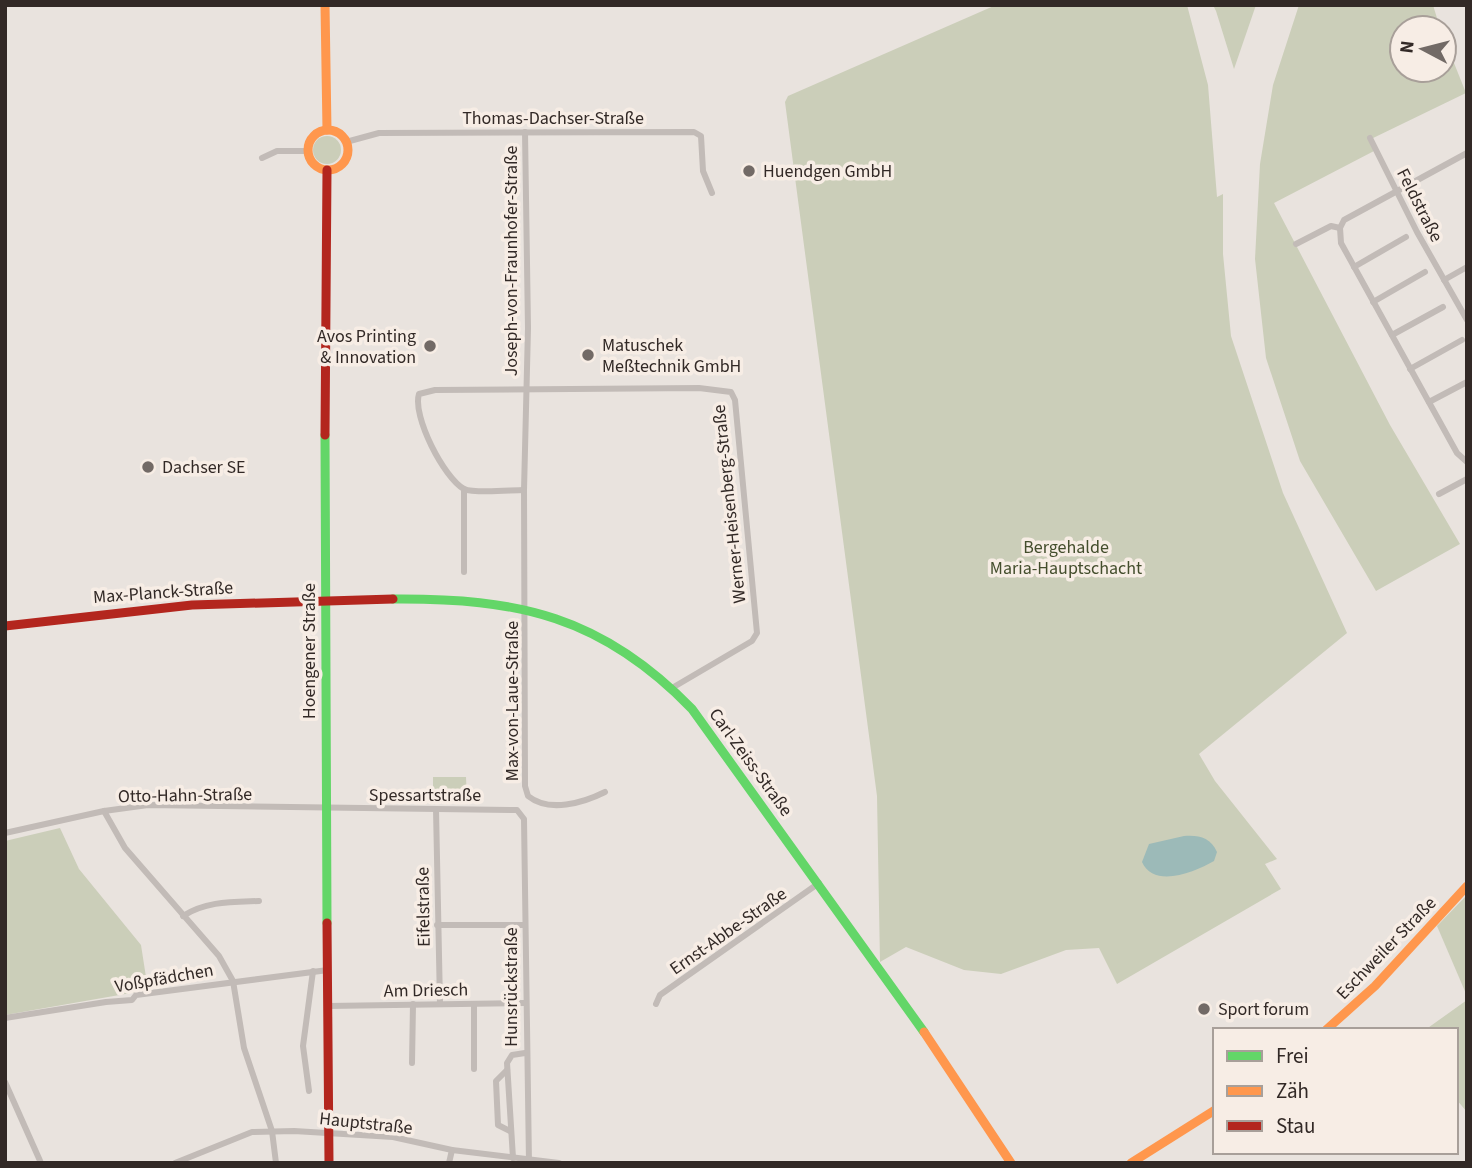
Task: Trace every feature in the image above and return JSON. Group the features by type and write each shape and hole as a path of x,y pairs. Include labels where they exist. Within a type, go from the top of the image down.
{"street":[{"path":"326,5 327,130"},
{"path":"327,130 342,135 346,142 344,161 327,170 313,164 307,150 313,136 327,130"},
{"name":"Joseph-von-Fraunhofer-Straße","path":"525,132 528,328 524,491 526,608"},
{"name":"Thomas-Dachser-Straße","path":"346,142 379,133 698,133 701,136 703,171 712,193"},
{"name":"Feldstraße","path":"1370,138 1396,192 1467,320"},
{"path":"262,159 277,151 307,150"},
{"path":"1467,153 1344,220 1340,228 1341,243 1354,267 1457,453 1467,462"},
{"name":"Hoengener Straße","path":"327,170 324,599 329,1163"},
{"path":"1296,244 1331,226 1340,228"},
{"path":"1354,267 1406,237"},
{"path":"1444,280 1467,267"},
{"path":"1373,302 1425,272"},
{"path":"1392,335 1443,307"},
{"path":"1410,369 1461,340"},
{"path":"1429,402 1467,382"},
{"name":"Werner-Heisenberg-Straße","path":"525,390 717,389 731,392 735,400 757,633 752,641 672,688"},
{"name":"Joseph-von-Fraunhofer-Straße","path":"464,489 425,434 418,405 419,394 435,390 525,390"},
{"path":"1439,494 1467,479"},
{"path":"464,572 464,489 524,491"},
{"name":"Carl-Zeiss-Straße","path":"324,599 464,599 526,608 605,639 672,688 707,729 905,1003 1011,1163"},
{"name":"Max-Planck-Straße","path":"5,626 155,607 324,599"},
{"name":"Max-von-Laue-Straße","path":"526,608 525,773 528,796 544,804 575,804 605,792"},
{"name":"Otto-Hahn-Straße","path":"5,833 104,811 148,805 327,809"},
{"name":"Spessartstraße","path":"327,809 517,810 522,814"},
{"name":"Eifelstraße","path":"436,809 440,1004"},
{"path":"104,811 125,848 219,956 233,981 244,1048 272,1131 276,1163"},
{"name":"Hunsrückstraße","path":"522,814 529,1161"},
{"name":"Ernst-Abbe-Straße","path":"656,1004 660,995 819,883"},
{"name":"Eschweiler Straße","path":"1328,1028 1375,986 1463,890"},
{"path":"183,916 196,908 213,904 259,901"},
{"path":"437,925 524,925"},
{"name":"Voßpfädchen","path":"5,1018 121,1002 132,1000 136,995 328,970"},
{"path":"309,1091 303,1046 313,971"},
{"name":"Am Driesch","path":"328,1006 525,1003"},
{"path":"412,1004 412,1063"},
{"path":"474,1004 474,1069"},
{"path":"513,1158 507,1070 509,1057 525,1053"},
{"path":"507,1070 496,1081 495,1118 498,1125 510,1132"},
{"path":"5,1082 41,1163"},
{"path":"1131,1163 1213,1111"},
{"name":"Hauptstraße","path":"174,1163 252,1132 272,1131 393,1137 452,1150 559,1163"},
{"path":"449,1163 452,1150"}],"green space":[{"name":"Bergehalde Maria-Hauptschacht","path":"996,5 1187,5 1208,85 1217,197 1223,194 1223,254 1231,336 1283,493 1347,633 1199,754 1215,781 1277,859 1265,864 1281,889 1117,984 1099,948 1066,950 1001,974 964,970 906,947 880,962 877,796 785,102 788,96"},
{"path":"1213,5 1256,5 1234,69 1216,11"},
{"path":"1299,5 1433,5 1436,14 1388,14 1388,84 1458,84 1458,73 1466,93 1369,140 1374,151 1274,203 1390,425 1460,544 1376,591 1300,461 1266,358 1255,259 1260,164 1273,85"},
{"path":"327,136 337,140 341,150 337,160 327,164 317,160 313,150 317,140"},
{"path":"433,777 466,777 467,801 433,801"},
{"path":"60,828 79,869 141,945 148,990 5,1015 5,841"},
{"path":"1467,895 1467,996 1437,926"},
{"path":"1467,1000 1467,1112 1458,1101 1458,1028 1428,1028"}],"water":[{"path":"1184,836 1199,837 1211,843 1217,852 1214,861 1175,876 1156,875 1148,870 1142,862 1149,844"}],"traffic: fast":[{"path":"325,435 327,923"},
{"path":"393,599 480,603 519,609 556,619 591,633 625,652 658,678 692,709 924,1032"}],"traffic: slow":[{"path":"325,5 327,130"},
{"path":"328,130 342,136 348,150 342,164 328,170 314,164 308,150 314,136 328,130"},
{"path":"1328,1028 1375,986 1467,886"},
{"path":"924,1032 1011,1163"},
{"path":"1131,1163 1213,1111"}],"traffic: jam":[{"path":"325,435 327,170"},
{"path":"5,626 192,605 393,599"},
{"path":"327,923 329,1163"}],"place":[{"name":"Huendgen GmbH","path":"749,171"},
{"name":"Avos Printing & Innovation","path":"430,346"},
{"name":"Matuschek Meßtechnik GmbH","path":"588,355"},
{"name":"Dachser SE","path":"148,467"},
{"name":"Sport forum","path":"1204,1009"}]}
